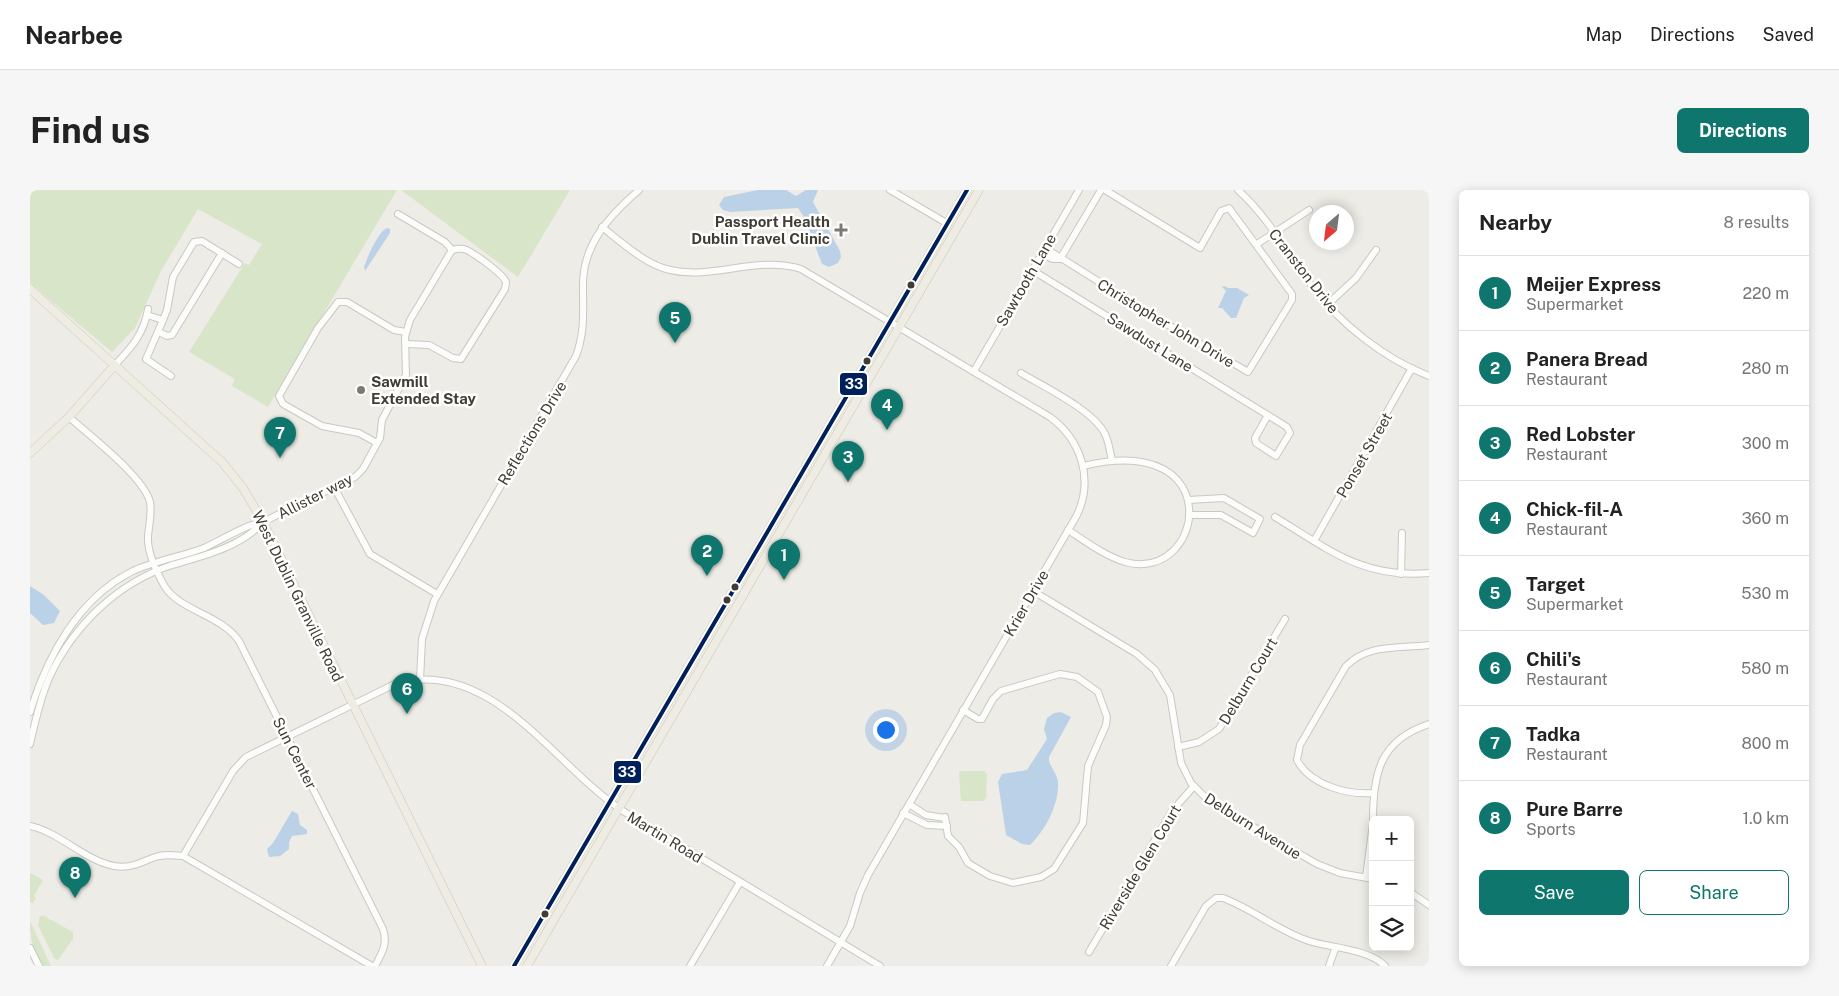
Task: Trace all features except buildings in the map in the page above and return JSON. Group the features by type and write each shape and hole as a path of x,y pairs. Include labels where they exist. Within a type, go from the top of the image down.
{"main road":[{"path":"514,966 967,190"},
{"path":"527,966 979,190"},
{"name":"West Dublin Granville Road","path":"30,289 222,462 243,488 263,522 482,966"},
{"path":"30,453 68,417 114,366"}],"street":[{"name":"Reflections Drive","path":"420,680 423,632 437,594 572,365 583,330 585,266 590,249 602,227 639,190"},
{"path":"890,190 948,224"},
{"name":"Sawtooth Lane","path":"974,371 1079,190"},
{"path":"1060,259 1101,190"},
{"path":"1105,190 1200,248 1221,211 1229,208 1257,244 1309,210"},
{"name":"Cranston Drive","path":"1238,190 1254,206 1275,233 1328,306 1365,337 1412,368 1429,376"},
{"path":"398,214 445,242 452,250"},
{"name":"Krier Drive","path":"602,227 651,262 671,270 687,272 773,265 794,267 900,326 1058,423 1073,441 1083,466 1084,484 1082,500 1068,530 863,884 852,922 827,966"},
{"path":"171,376 146,359 167,310 173,277 194,242 202,241 239,264"},
{"name":"Christopher John Drive","path":"1044,248 1248,372 1293,297 1257,244"},
{"path":"407,344 429,344 453,358 461,359 464,357 506,285 502,275 463,249 452,250"},
{"path":"377,443 359,433 322,426 283,404 279,396 318,328 334,305 343,301 394,330 406,332 452,250"},
{"path":"1328,306 1356,278 1376,250"},
{"path":"159,332 167,336 172,334 222,253"},
{"name":"Christopher John Drive","path":"1041,254 1053,260 1060,259"},
{"name":"Sawdust Lane","path":"1032,270 1287,426 1290,433 1276,456 1256,443 1255,438 1268,415"},
{"path":"114,366 135,343 147,312 163,320"},
{"name":"Allister way","path":"263,522 361,472 380,438 381,424 406,375 406,332"},
{"name":"Ponset Street","path":"1314,540 1412,368"},
{"path":"1021,373 1068,402 1098,424 1105,434 1112,460"},
{"name":"Sun Center","path":"68,417 142,485 150,502 148,540 154,563 172,594 221,623 236,636 383,928 385,947 374,966"},
{"path":"1068,530 1125,562 1150,562 1164,557 1175,548 1187,529 1189,515 1188,500 1180,484 1162,467 1126,459 1083,466"},
{"path":"334,487 370,554 437,594"},
{"path":"1188,500 1224,498 1260,519 1253,533 1221,514 1189,515"},
{"path":"1275,517 1358,565 1401,574 1429,573"},
{"path":"30,712 50,659 66,632 84,610 118,580 154,563 203,548 251,524 263,522"},
{"path":"30,744 49,680 79,631 103,604 117,592 141,577 214,552 254,532 263,522"},
{"path":"1401,574 1402,533"},
{"name":"Delburn Avenue","path":"1032,591 1137,654 1155,670 1170,695 1175,713 1181,763 1194,786 1214,805 1316,864 1340,873 1369,878"},
{"name":"Delburn Court","path":"1178,747 1199,742 1219,729 1284,619"},
{"path":"1373,793 1350,793 1334,788 1306,772 1297,760 1300,745 1346,666 1356,657 1367,651 1429,645"},
{"path":"909,804 926,815 945,818 948,836 959,847 968,863 990,876 1013,883 1041,877 1054,869 1081,828 1085,814 1088,766 1106,725 1107,717 1098,692 1077,677 1060,674 1001,691 982,719 978,719 963,710"},
{"name":"Martin Road","path":"182,856 236,766 246,757 397,683 420,680 459,685 492,699 610,802 880,966"},
{"path":"1373,816 1373,793 1378,767 1393,745 1412,730 1429,724"},
{"name":"Riverside Glen Court","path":"1089,952 1172,811 1194,786"},
{"path":"904,813 927,825 946,826"},
{"path":"30,826 50,832 96,859 116,866 131,866 165,855 182,856 374,966"},
{"path":"690,966 740,882"},
{"path":"1414,895 1429,905"},
{"path":"1171,966 1206,906 1216,898 1230,900 1293,935 1335,948 1369,954 1385,966"},
{"path":"30,948 39,966"},
{"path":"1330,966 1335,948"}],"green space":[{"path":"30,190 397,190 268,407 232,386 235,379 189,352 245,263 249,265 262,244 198,209 161,271 135,328 112,352 30,283"},
{"path":"401,190 570,190 518,277"},
{"path":"961,771 984,771 987,774 986,798 983,801 961,801 959,773"},
{"path":"30,873 43,880 34,896 36,898 33,903 30,902"},
{"path":"40,916 44,916 73,932 73,939 58,960 54,958 38,925"},
{"path":"30,921 51,966 42,966 39,960 31,939"}],"water":[{"path":"758,190 786,190 796,196 806,190 818,190 813,202 840,251 841,257 838,263 829,267 822,264 804,217 798,208 730,212 723,210 719,205 724,197"},
{"path":"387,228 390,229 390,233 365,271 364,267 373,245"},
{"path":"1222,287 1237,288 1249,295 1244,298 1236,318 1231,318 1222,308 1218,308 1226,291"},
{"path":"30,586 44,595 60,611 54,623 43,625 30,613"},
{"path":"1061,712 1071,717 1049,757 1058,782 1054,808 1036,839 1030,845 1022,844 1006,835 998,782 1002,774 1027,770 1047,739 1044,729 1047,718 1054,713"},
{"path":"292,811 298,814 300,825 307,830 307,834 292,836 289,842 289,849 280,856 269,857 267,849 273,843"}],"transit line":[{"name":"33","path":"514,966 967,190"}],"place":[{"name":"Passport Health Dublin Travel Clinic","path":"841,230"},
{"name":"Target","path":"675,343"},
{"name":"Sawmill Extended Stay","path":"361,390"},
{"name":"Chick-fil-A","path":"887,430"},
{"name":"Tadka","path":"280,458"},
{"name":"Red Lobster","path":"848,482"},
{"name":"Panera Bread","path":"707,576"},
{"name":"Meijer Express","path":"784,580"},
{"name":"Chili's","path":"407,714"},
{"name":"Pure Barre","path":"75,898"}]}
